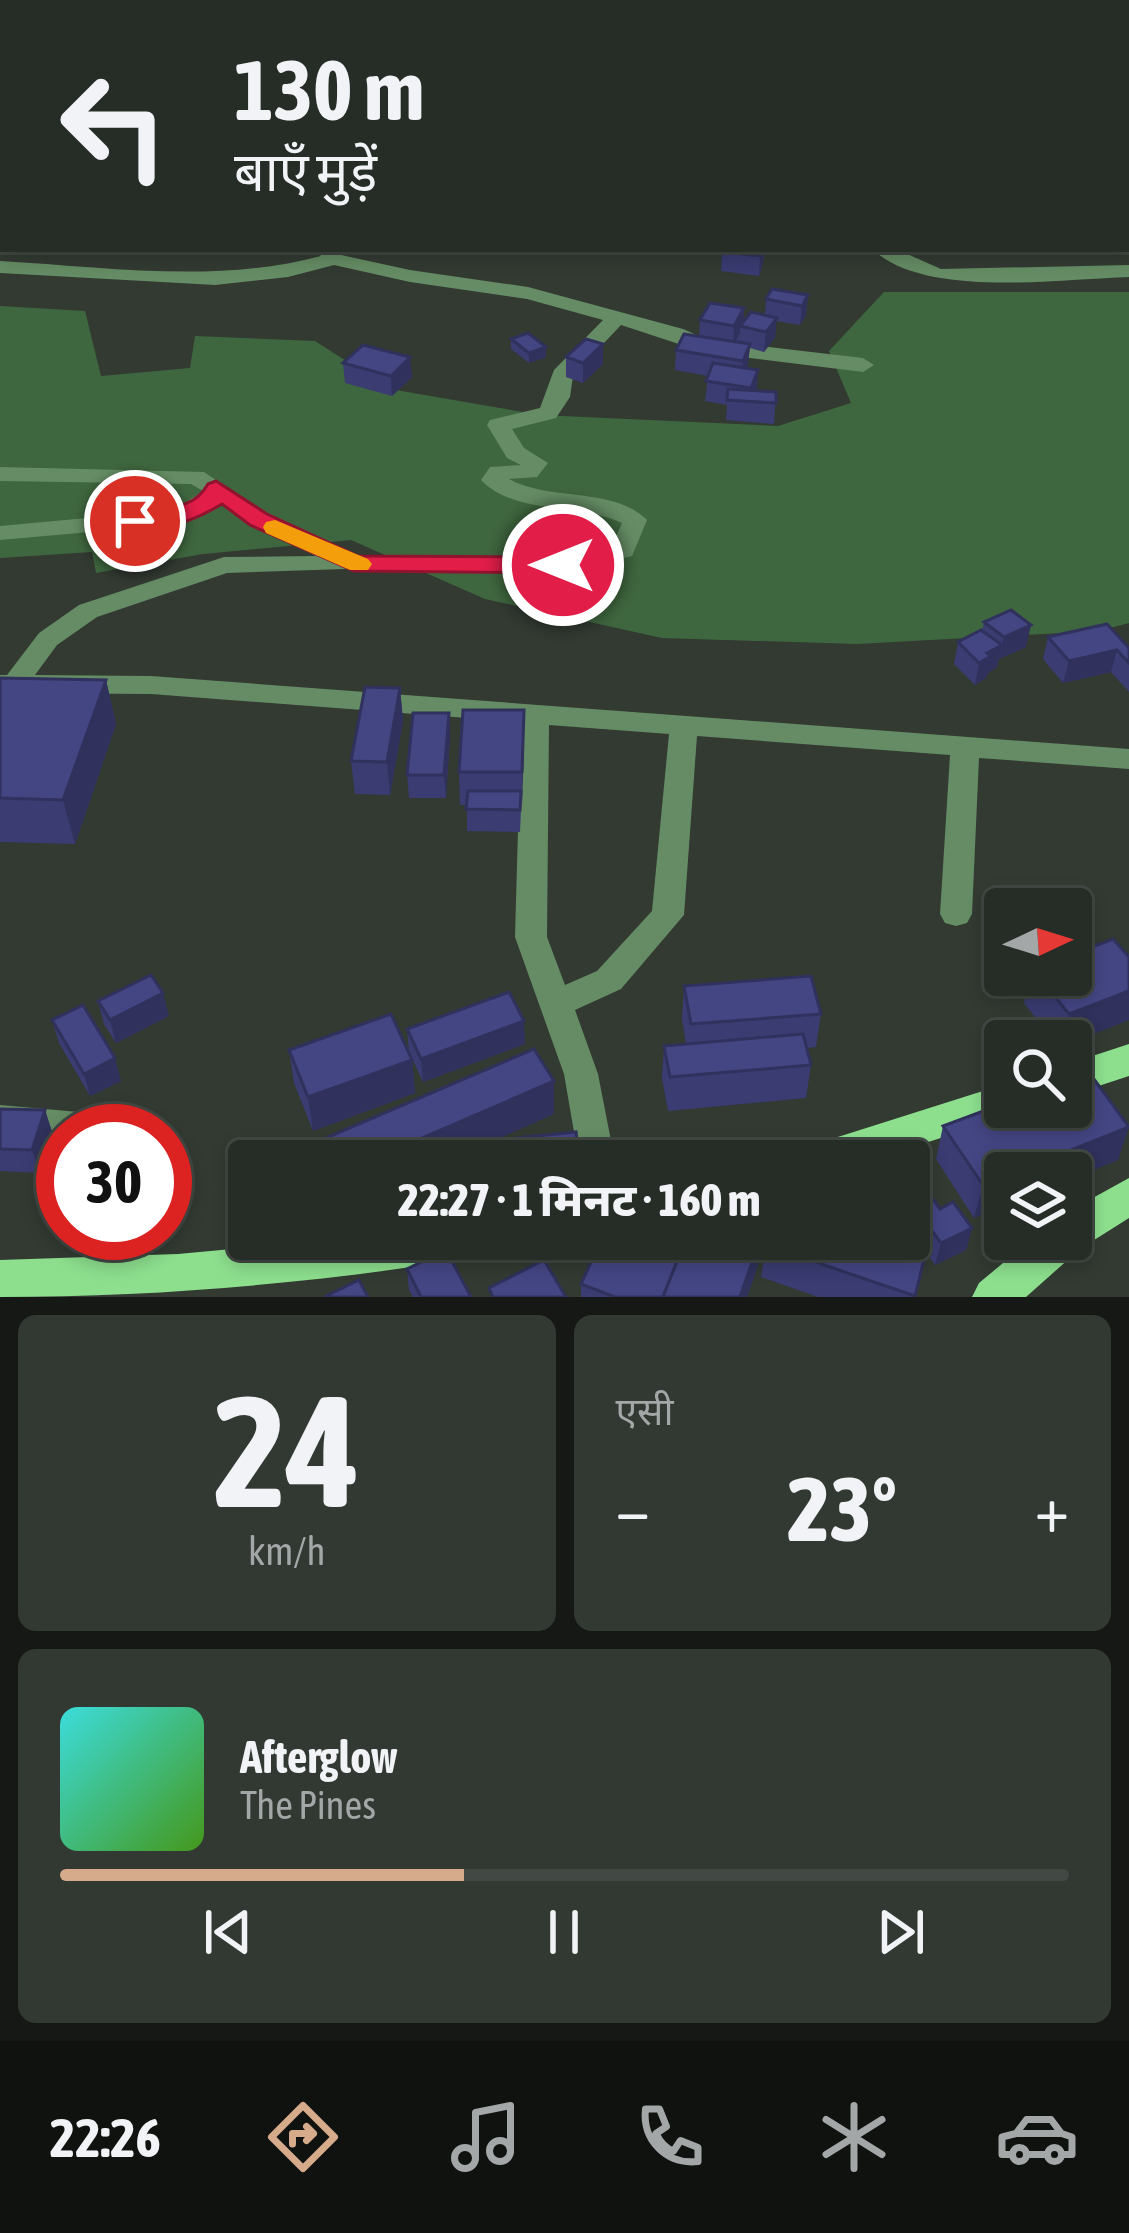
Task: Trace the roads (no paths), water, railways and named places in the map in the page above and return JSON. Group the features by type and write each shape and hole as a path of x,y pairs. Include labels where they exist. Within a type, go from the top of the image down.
{"main road":[{"path":"1092,1072 1129,1060"},
{"path":"881,1140 984,1108"},
{"path":"1092,1220 1129,1196"},
{"path":"0,1280 183,1272 309,1260"},
{"path":"994,1297 1038,1260"}],"street":[{"path":"887,252 917,269 941,274 1129,271"},
{"path":"0,267 215,279 288,272 329,254 410,276 528,292 676,333 703,346 863,365"},
{"path":"8,683 48,639 88,611 224,565 563,565 623,551 635,520 618,510 513,493 494,480 498,472 529,472 536,463 514,453 498,425 548,413 559,397 562,375 615,319"},
{"path":"0,474 196,477 259,520 354,564"},
{"path":"0,532 180,517 212,500 216,489"},
{"path":"8,683 152,686 1129,759"},
{"path":"535,712 531,937 581,1074 593,1140"},
{"path":"556,1004 609,980 668,915 684,725"},
{"path":"956,914 965,747"},
{"path":"0,1120 36,1123"}]}
